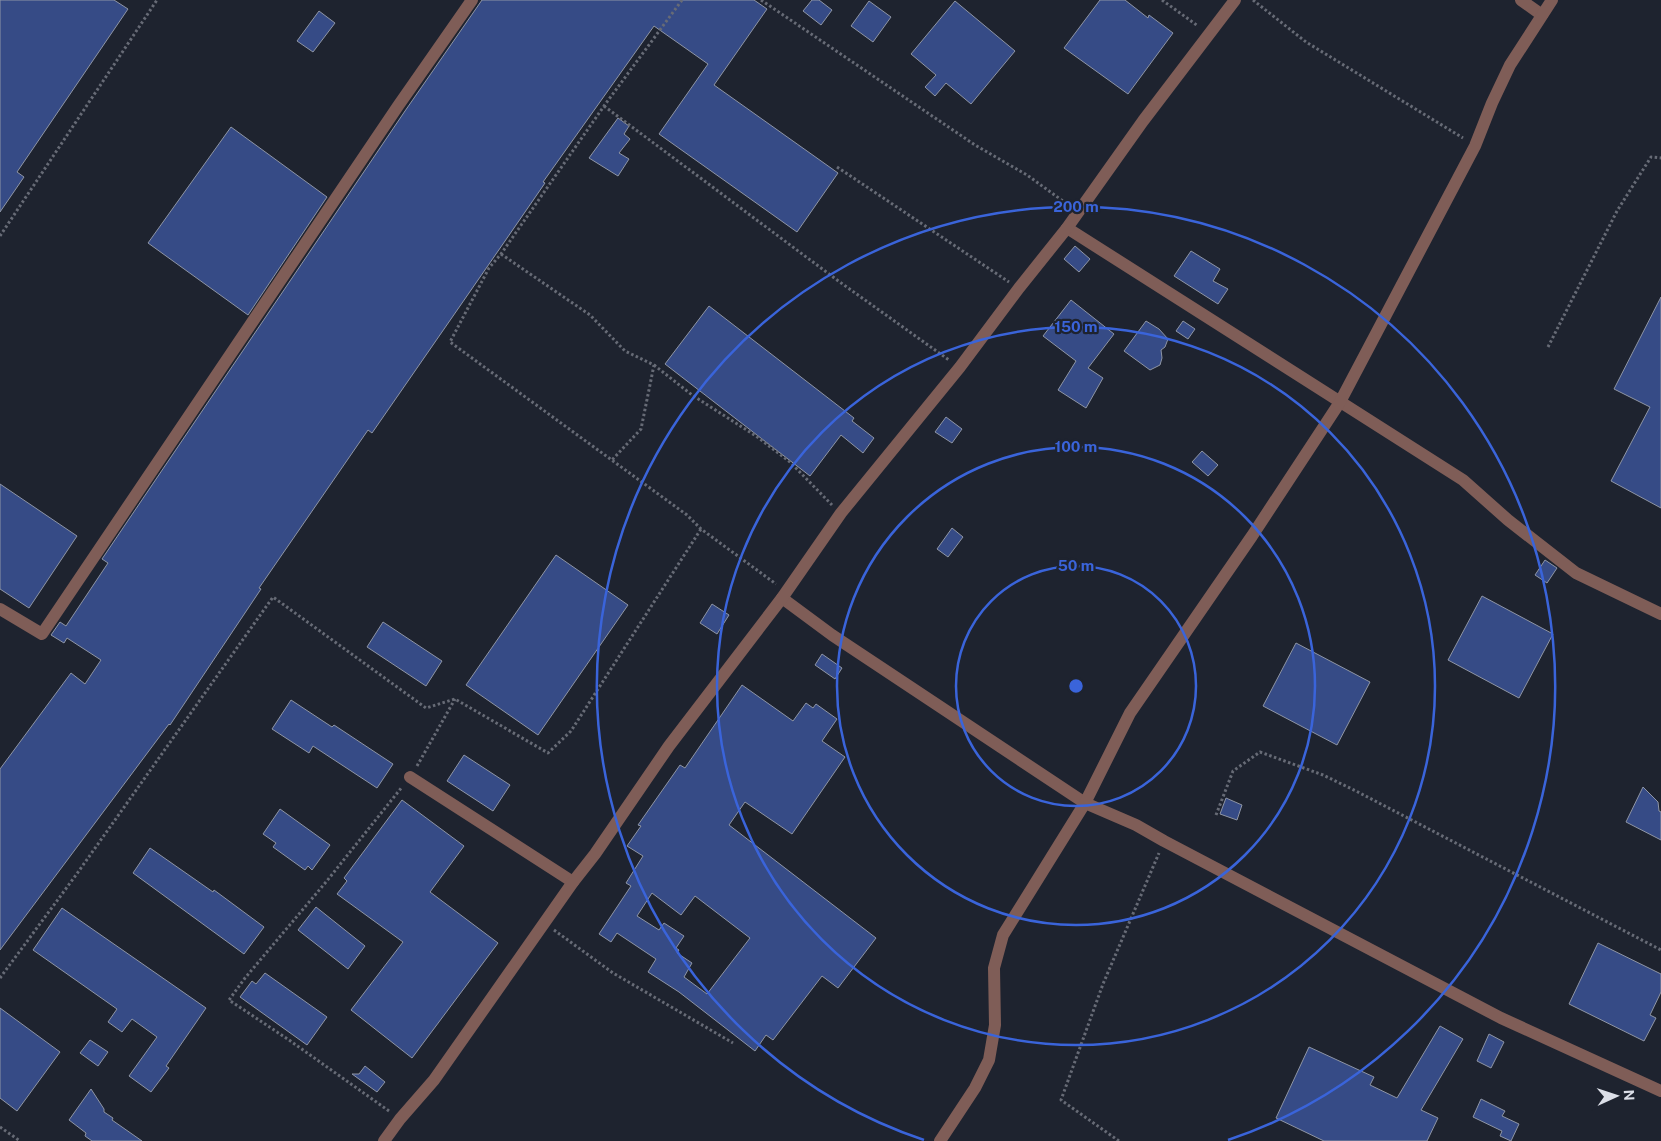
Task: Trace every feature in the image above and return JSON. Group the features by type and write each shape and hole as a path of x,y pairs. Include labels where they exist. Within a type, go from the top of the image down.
{"street":[{"path":"0,609 42,634 398,106 472,0"},
{"path":"384,1141 400,1119 434,1080 573,882 595,854 669,746 784,595 841,514 960,367 1018,288 1067,228 1235,0"},
{"path":"1521,0 1542,15"},
{"path":"940,1141 975,1088 989,1060 995,1026 994,968 1003,935 1085,803 1130,713 1252,536 1340,402 1476,146 1492,103 1510,65 1552,0"},
{"path":"1067,228 1464,480 1508,520 1576,573 1661,614"},
{"path":"784,595 832,634 1085,803 1136,825 1501,1018 1661,1091"},
{"path":"410,777 573,882"}],"path":[{"path":"0,236 157,0"},
{"path":"682,0 604,106 490,268 450,342 687,515 701,529 784,595"},
{"path":"761,0 975,145 1028,175 1078,212"},
{"path":"1162,0 1209,34"},
{"path":"1253,0 1306,42 1476,146"},
{"path":"604,106 829,274 960,367"},
{"path":"1548,347 1616,211 1651,157 1661,158"},
{"path":"837,167 1018,288"},
{"path":"501,254 590,315 625,351 654,365 692,395 756,436 790,462 815,490 841,514"},
{"path":"612,460 641,429 654,365"},
{"path":"0,978 76,875 273,597 426,708 455,699 548,753 571,731 701,529"},
{"path":"400,1119 230,1000 245,978 326,882 410,777 455,699"},
{"path":"1216,815 1233,771 1260,752 1323,775 1348,787 1661,950"},
{"path":"1119,1141 1061,1100 1103,984 1164,841"},
{"path":"545,924 613,973 733,1043"},
{"path":"0,1127 20,1141"}],"building":[{"path":"0,0 114,0 128,9 17,172 24,177 0,212"},
{"path":"482,0 754,0 767,9 714,85 838,173 797,232 659,134 708,64 654,26 543,182 545,183 372,433 368,430 259,588 261,589 170,725 0,950 0,769 71,673 85,684 101,660 67,638 64,643 51,635 60,622 66,626 108,563 102,559"},
{"path":"812,0 819,0 832,10 821,25 803,11"},
{"path":"1100,0 1125,0 1148,18 1149,15 1173,33 1128,94 1064,48"},
{"path":"869,1 891,17 873,42 851,26"},
{"path":"955,1 1015,51 971,104 946,83 935,96 925,87 936,75 911,54"},
{"path":"319,11 335,23 313,52 297,41"},
{"path":"618,118 629,126 624,134 630,139 619,153 629,159 618,176 589,158"},
{"path":"231,127 327,197 248,315 148,243"},
{"path":"1075,246 1090,259 1079,272 1064,259"},
{"path":"1191,251 1220,269 1213,281 1228,289 1218,304 1174,276"},
{"path":"1661,297 1661,508 1611,481 1650,407 1614,389"},
{"path":"1071,300 1114,334 1088,368 1103,378 1086,408 1058,390 1076,361 1043,336"},
{"path":"709,306 854,418 852,421 874,438 863,453 841,435 810,476 665,364"},
{"path":"1146,321 1159,329 1168,339 1165,347 1161,350 1162,358 1160,365 1150,370 1124,351"},
{"path":"1183,321 1195,329 1188,339 1176,331"},
{"path":"946,417 962,429 952,443 935,432"},
{"path":"1202,451 1218,465 1208,476 1192,462"},
{"path":"0,484 77,536 29,608 0,589"},
{"path":"952,528 963,537 948,557 937,549"},
{"path":"556,555 628,605 538,735 466,685"},
{"path":"1545,560 1557,568 1547,583 1535,575"},
{"path":"1482,596 1553,634 1519,698 1448,660"},
{"path":"712,604 729,615 717,634 700,623"},
{"path":"383,622 442,661 426,686 367,647"},
{"path":"1296,643 1370,682 1337,745 1263,706"},
{"path":"822,654 842,668 835,679 815,665"},
{"path":"742,685 793,721 806,703 813,708 816,704 837,719 822,741 845,757 792,834 745,802 729,825 876,938 838,988 822,976 773,1040 766,1035 755,1051 679,992 648,972 656,959 617,933 611,942 599,934 631,886 626,883 643,856 627,846 641,826 638,825 680,765 685,768","holes":["652,893 681,915 695,896 750,938 707,994 684,977 692,963 677,953 679,950 676,948 684,936 664,923 659,930 637,916"]},
{"path":"291,700 332,727 334,725 393,764 377,788 313,746 309,753 272,729"},
{"path":"464,755 510,785 493,811 447,781"},
{"path":"1643,787 1658,802 1659,811 1661,812 1661,840 1626,822"},
{"path":"1226,798 1242,805 1237,820 1220,814"},
{"path":"402,800 464,846 430,892 498,943 412,1058 351,1010 403,942 337,894 347,881 344,878"},
{"path":"280,809 330,845 312,870 308,866 305,870 273,847 276,843 263,834"},
{"path":"150,848 213,892 214,890 264,927 244,954 133,873"},
{"path":"316,907 365,946 348,969 298,930"},
{"path":"62,908 206,1008 166,1066 169,1068 151,1092 129,1076 157,1037 132,1019 122,1032 108,1022 117,1009 33,950"},
{"path":"1598,943 1661,974 1661,992 1650,1015 1656,1018 1644,1041 1569,1004"},
{"path":"265,973 327,1017 307,1045 240,997 252,981 256,984"},
{"path":"0,1008 60,1052 17,1111 0,1098"},
{"path":"1440,1026 1463,1039 1421,1110 1438,1118 1427,1141 1324,1141 1276,1118 1309,1047 1374,1077 1370,1085 1397,1098"},
{"path":"1489,1034 1504,1042 1491,1068 1477,1061"},
{"path":"90,1040 108,1052 98,1066 80,1053"},
{"path":"365,1066 385,1082 377,1092 352,1074 359,1074"},
{"path":"91,1089 104,1112 113,1118 112,1120 142,1141 92,1141 85,1136 86,1133 69,1120"},
{"path":"1481,1099 1505,1111 1502,1116 1519,1124 1511,1141 1500,1136 1502,1131 1473,1117"}]}
